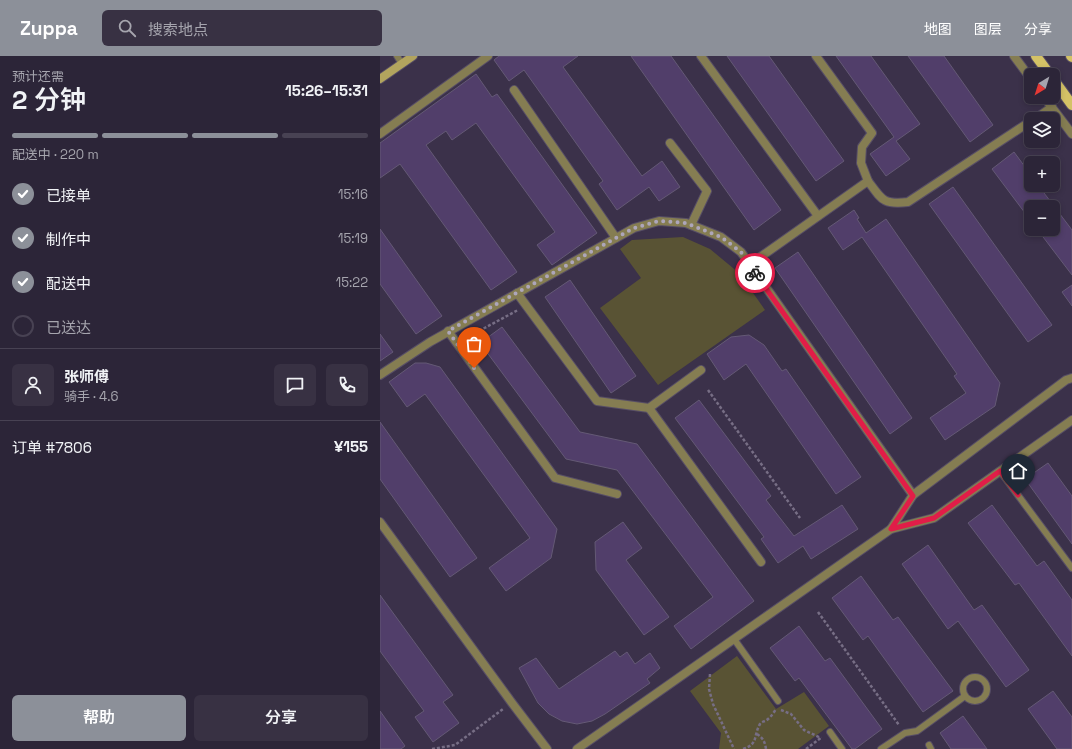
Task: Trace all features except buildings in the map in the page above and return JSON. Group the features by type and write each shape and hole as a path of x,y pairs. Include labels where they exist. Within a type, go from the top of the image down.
{"main road":[{"path":"1036,56 1045,68"},
{"path":"1060,89 1072,105"}],"street":[{"path":"380,79 413,56"},
{"path":"380,134 488,56"},
{"path":"701,56 818,216"},
{"path":"816,56 872,133 862,147 861,163 868,181 882,200 894,204 908,202 1024,126"},
{"path":"1014,56 1024,70"},
{"path":"514,90 616,238"},
{"path":"1049,104 1072,134"},
{"path":"1046,112 1052,108"},
{"path":"670,142 707,191 691,225"},
{"path":"749,265 868,181"},
{"path":"380,375 448,331 634,228 659,221 686,223 721,237 741,252 913,496"},
{"path":"517,293 597,401 649,408 701,370"},
{"path":"448,331 555,478 617,494"},
{"path":"891,529 913,496 1066,380 1072,378"},
{"path":"649,408 762,562"},
{"path":"577,749 891,529 934,518 1072,420"},
{"path":"380,522 547,749"}],"lane":[{"path":"397,56 402,64"},
{"path":"1000,471 1072,568"},
{"path":"734,639 778,701"},
{"path":"978,677 985,681 988,688 986,696 983,699 976,701 968,699 965,696 963,688 966,681 970,678 978,677"},
{"path":"881,749 906,733 917,731 965,696"},
{"path":"830,732 842,749"}],"path":[{"path":"456,343 526,306"},
{"path":"708,390 800,518"},
{"path":"818,612 906,733"},
{"path":"710,674 709,689 713,704 734,749"},
{"path":"432,749 455,745 512,703"},
{"path":"743,749 750,747 762,722 768,720 776,709 791,714 804,730 821,738"},
{"path":"806,749 830,732"},
{"path":"757,734 762,737 766,744 766,749"}],"shaded area":[{"path":"683,237 710,249 739,273 765,310 658,385 600,308 641,278 620,249 632,240"},
{"path":"737,656 776,709 804,692 829,726 798,749 719,749 721,733 690,691"}],"way so far":[{"path":"474,368 448,331 634,228 659,221 686,223 721,237 741,252 755,273"}],"route":[{"path":"755,273 913,496 891,529 934,518 1000,471 1018,495"}]}
